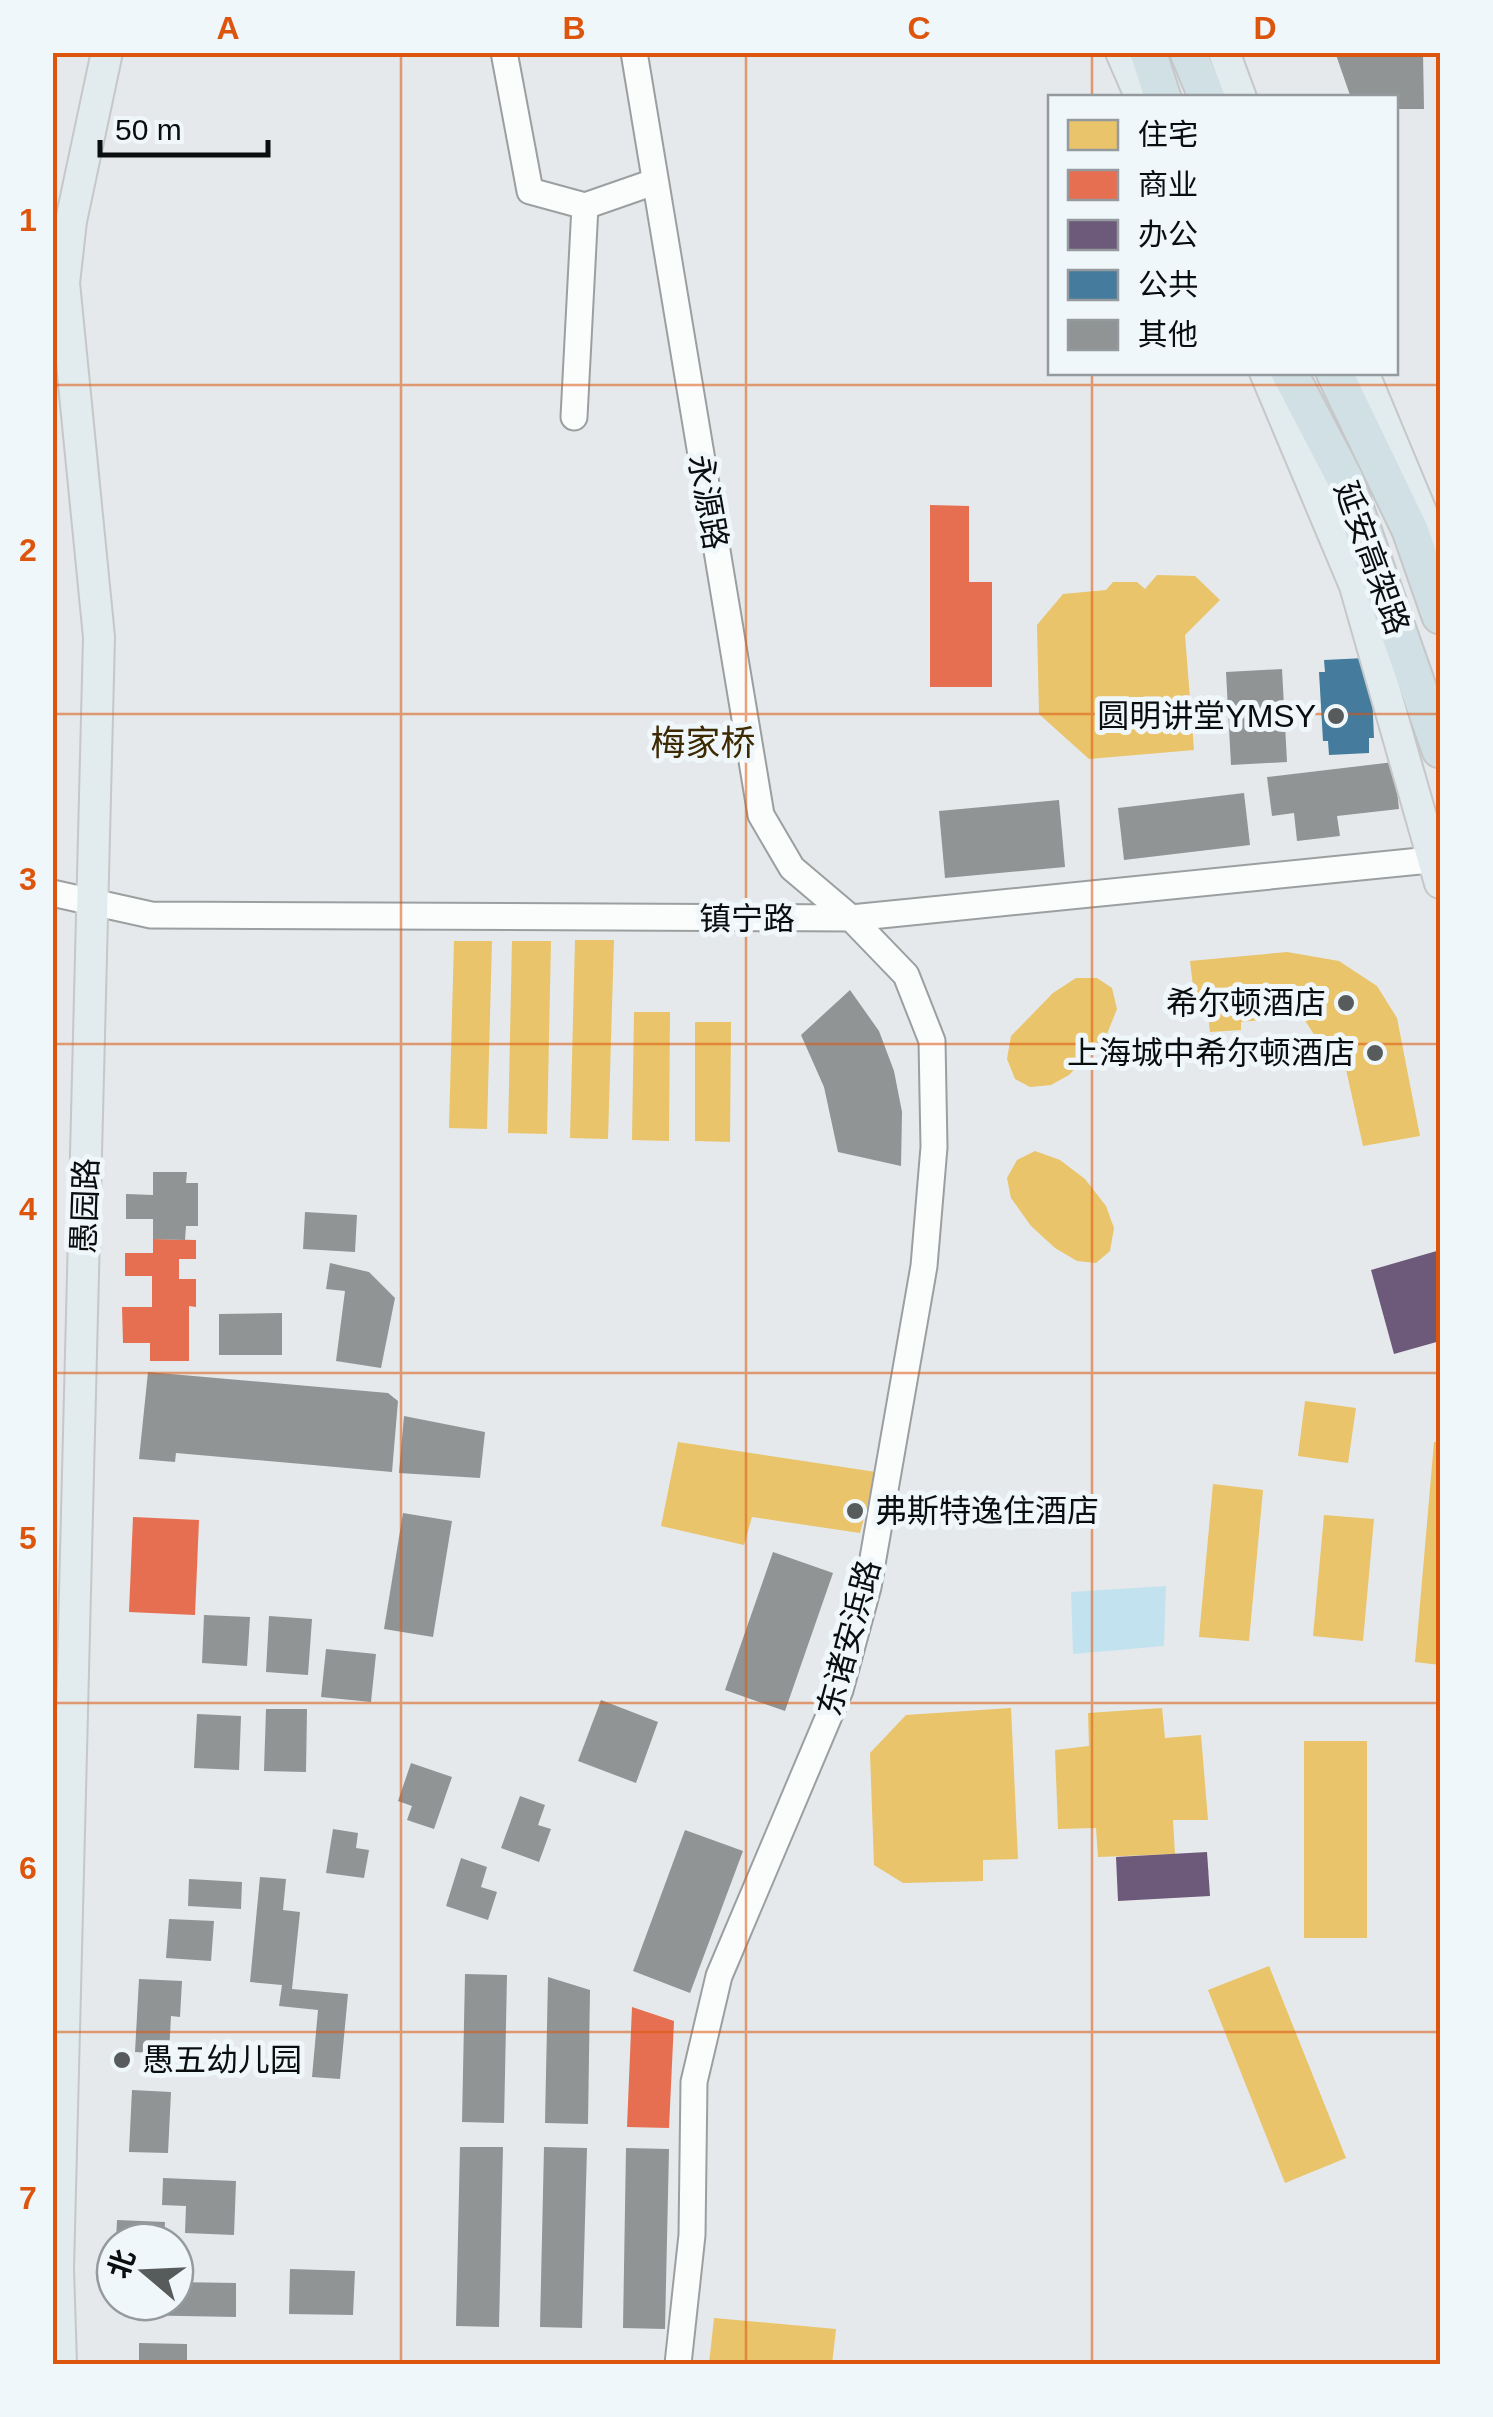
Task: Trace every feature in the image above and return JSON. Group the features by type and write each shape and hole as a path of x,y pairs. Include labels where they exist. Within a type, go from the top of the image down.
{"highway":[{"path":"1148,52 1162,95"},
{"path":"1188,52 1206,95"},
{"name":"延安高架路","path":"1291,375 1346,482 1440,750"},
{"name":"延安高架路","path":"1335,375 1410,530 1440,616"}],"main road":[{"name":"愚园路","path":"61,2364 58,2252 99,637 64,283 72,221 107,52"},
{"path":"1121,52 1140,95"},
{"path":"1224,52 1240,95"},
{"path":"1266,375 1355,586 1438,867"},
{"path":"1364,375 1440,557"}],"street":[{"path":"504,52 530,190 584,206 654,182"},
{"name":"永源路","path":"634,52 761,816 792,868 851,918"},
{"path":"574,417 584,206"},
{"name":"镇宁路","path":"52,893 95,906 151,915 851,918 1438,867"},
{"name":"东诸安浜路","path":"678,2364 692,2235 694,2082 719,1976 840,1690 868,1587 924,1266 934,1148 932,1041 906,975 851,918"}],"shaded area":[{"path":"1166,1586 1164,1646 1073,1654 1071,1592"}],"building: 住宅":[{"path":"1157,575 1195,576 1220,600 1185,635 1194,750 1089,759 1039,714 1037,625 1063,594 1106,590 1113,582 1137,582 1145,589"},
{"path":"575,940 614,940 608,1139 570,1138"},
{"path":"454,941 492,941 487,1129 449,1128"},
{"path":"512,941 551,941 547,1134 508,1133"},
{"name":"上海城中希尔顿酒店","path":"1287,952 1339,961 1377,986 1397,1018 1420,1136 1363,1146 1341,1047 1319,1042 1302,1016 1241,1022 1241,1030 1210,1032 1206,996 1194,995 1190,961"},
{"path":"1076,978 1097,978 1112,988 1117,1009 1107,1034 1069,1075 1051,1085 1030,1087 1015,1079 1007,1059 1011,1036 1053,993"},
{"path":"634,1012 670,1012 669,1141 632,1140"},
{"path":"695,1022 731,1022 730,1142 695,1141"},
{"path":"1035,1151 1060,1160 1085,1179 1106,1206 1114,1228 1110,1251 1096,1263 1077,1261 1055,1248 1031,1226 1011,1198 1007,1178 1017,1160"},
{"path":"1305,1401 1356,1408 1348,1463 1298,1456"},
{"path":"678,1442 876,1472 860,1533 752,1517 744,1545 661,1526"},
{"path":"1434,1442 1440,1442 1440,1665 1415,1662"},
{"path":"1213,1484 1263,1490 1249,1641 1199,1637"},
{"path":"1324,1515 1374,1519 1363,1641 1313,1636"},
{"path":"1011,1708 1018,1859 983,1860 983,1881 903,1883 874,1865 870,1753 906,1715"},
{"path":"1162,1708 1165,1738 1201,1735 1208,1820 1173,1820 1175,1854 1098,1857 1096,1828 1058,1829 1055,1750 1089,1746 1088,1713"},
{"path":"1304,1741 1367,1741 1367,1938 1304,1938"},
{"path":"1269,1966 1346,2158 1285,2183 1208,1990"},
{"path":"714,2318 836,2329 832,2364 709,2364"}],"building: 商业":[{"path":"930,505 969,506 969,582 992,582 992,687 930,687"},
{"path":"153,1239 196,1240 196,1259 179,1259 179,1279 196,1279 196,1307 189,1306 189,1361 150,1361 150,1343 123,1343 122,1307 152,1307 152,1276 125,1276 125,1253 153,1253"},
{"path":"133,1517 199,1520 195,1615 129,1612"},
{"path":"632,2007 674,2021 669,2128 627,2127"}],"building: 办公":[{"path":"1440,1250 1440,1341 1394,1354 1371,1270"},
{"path":"1207,1852 1210,1896 1118,1901 1116,1857"}],"building: 公共":[{"path":"1365,658 1371,669 1374,738 1369,738 1369,753 1329,755 1328,741 1323,741 1319,672 1325,672 1324,660"}],"building: 其他":[{"path":"1335,52 1423,52 1424,109 1398,109 1398,95 1350,95"},
{"path":"1282,669 1287,762 1231,765 1226,672"},
{"path":"1394,762 1399,809 1337,816 1340,836 1297,841 1294,813 1272,816 1267,777"},
{"path":"1244,793 1250,845 1124,860 1118,808"},
{"path":"1059,800 1065,867 945,878 939,811"},
{"path":"850,990 879,1031 894,1071 902,1112 901,1166 838,1152 824,1087 801,1035"},
{"path":"153,1172 187,1172 186,1183 198,1183 198,1226 186,1226 185,1240 153,1239 153,1219 126,1219 126,1194 153,1195"},
{"path":"305,1212 357,1215 355,1252 303,1249"},
{"path":"330,1263 369,1272 395,1298 381,1368 336,1361 345,1291 326,1289"},
{"path":"282,1313 282,1355 219,1355 219,1314"},
{"path":"148,1372 388,1393 398,1401 392,1472 176,1453 175,1462 139,1459"},
{"path":"404,1416 485,1432 480,1478 399,1473"},
{"path":"403,1513 452,1521 433,1637 384,1629"},
{"path":"773,1552 833,1573 785,1711 725,1690"},
{"path":"204,1615 250,1617 247,1666 202,1663"},
{"path":"269,1616 312,1619 308,1675 266,1672"},
{"path":"326,1649 376,1654 371,1702 321,1697"},
{"path":"601,1700 658,1722 636,1783 578,1761"},
{"path":"266,1709 307,1709 306,1772 264,1771"},
{"path":"197,1714 241,1716 239,1770 194,1768"},
{"path":"411,1763 452,1777 434,1829 407,1820 412,1806 398,1801"},
{"path":"520,1796 545,1805 538,1825 551,1829 539,1862 501,1848"},
{"path":"333,1829 358,1833 356,1848 369,1850 364,1878 326,1873"},
{"path":"685,1830 743,1851 690,1993 633,1971"},
{"path":"461,1858 487,1867 481,1887 497,1892 488,1920 446,1906"},
{"path":"260,1877 286,1879 283,1910 300,1912 292,1989 348,1994 340,2079 312,2077 318,2010 279,2006 282,1985 250,1982"},
{"path":"189,1879 242,1882 241,1909 188,1906"},
{"path":"169,1919 214,1921 211,1961 166,1958"},
{"path":"465,1974 507,1975 504,2123 462,2122"},
{"path":"548,1977 590,1990 588,2124 545,2123"},
{"path":"139,1979 182,1981 180,2017 171,2016 169,2054 135,2052"},
{"path":"132,2090 171,2092 168,2153 129,2152"},
{"path":"460,2147 503,2147 499,2327 456,2326"},
{"path":"544,2147 587,2148 582,2328 540,2327"},
{"path":"626,2148 669,2149 665,2329 623,2328"},
{"path":"163,2178 236,2181 234,2235 195,2233 195,2222 185,2222 186,2206 162,2205"},
{"path":"290,2269 355,2271 353,2315 289,2314"},
{"path":"195,2282 236,2283 236,2317 195,2316"},
{"path":"139,2343 187,2344 187,2364 139,2364"}],"place":[{"name":"圆明讲堂YMSY","path":"1336,716"},
{"name":"希尔顿酒店","path":"1346,1003"},
{"name":"上海城中希尔顿酒店","path":"1375,1053"},
{"name":"弗斯特逸住酒店","path":"855,1511"},
{"name":"愚五幼儿园","path":"122,2060"}],"district":[{"name":"梅家桥","path":"703,742"}]}
